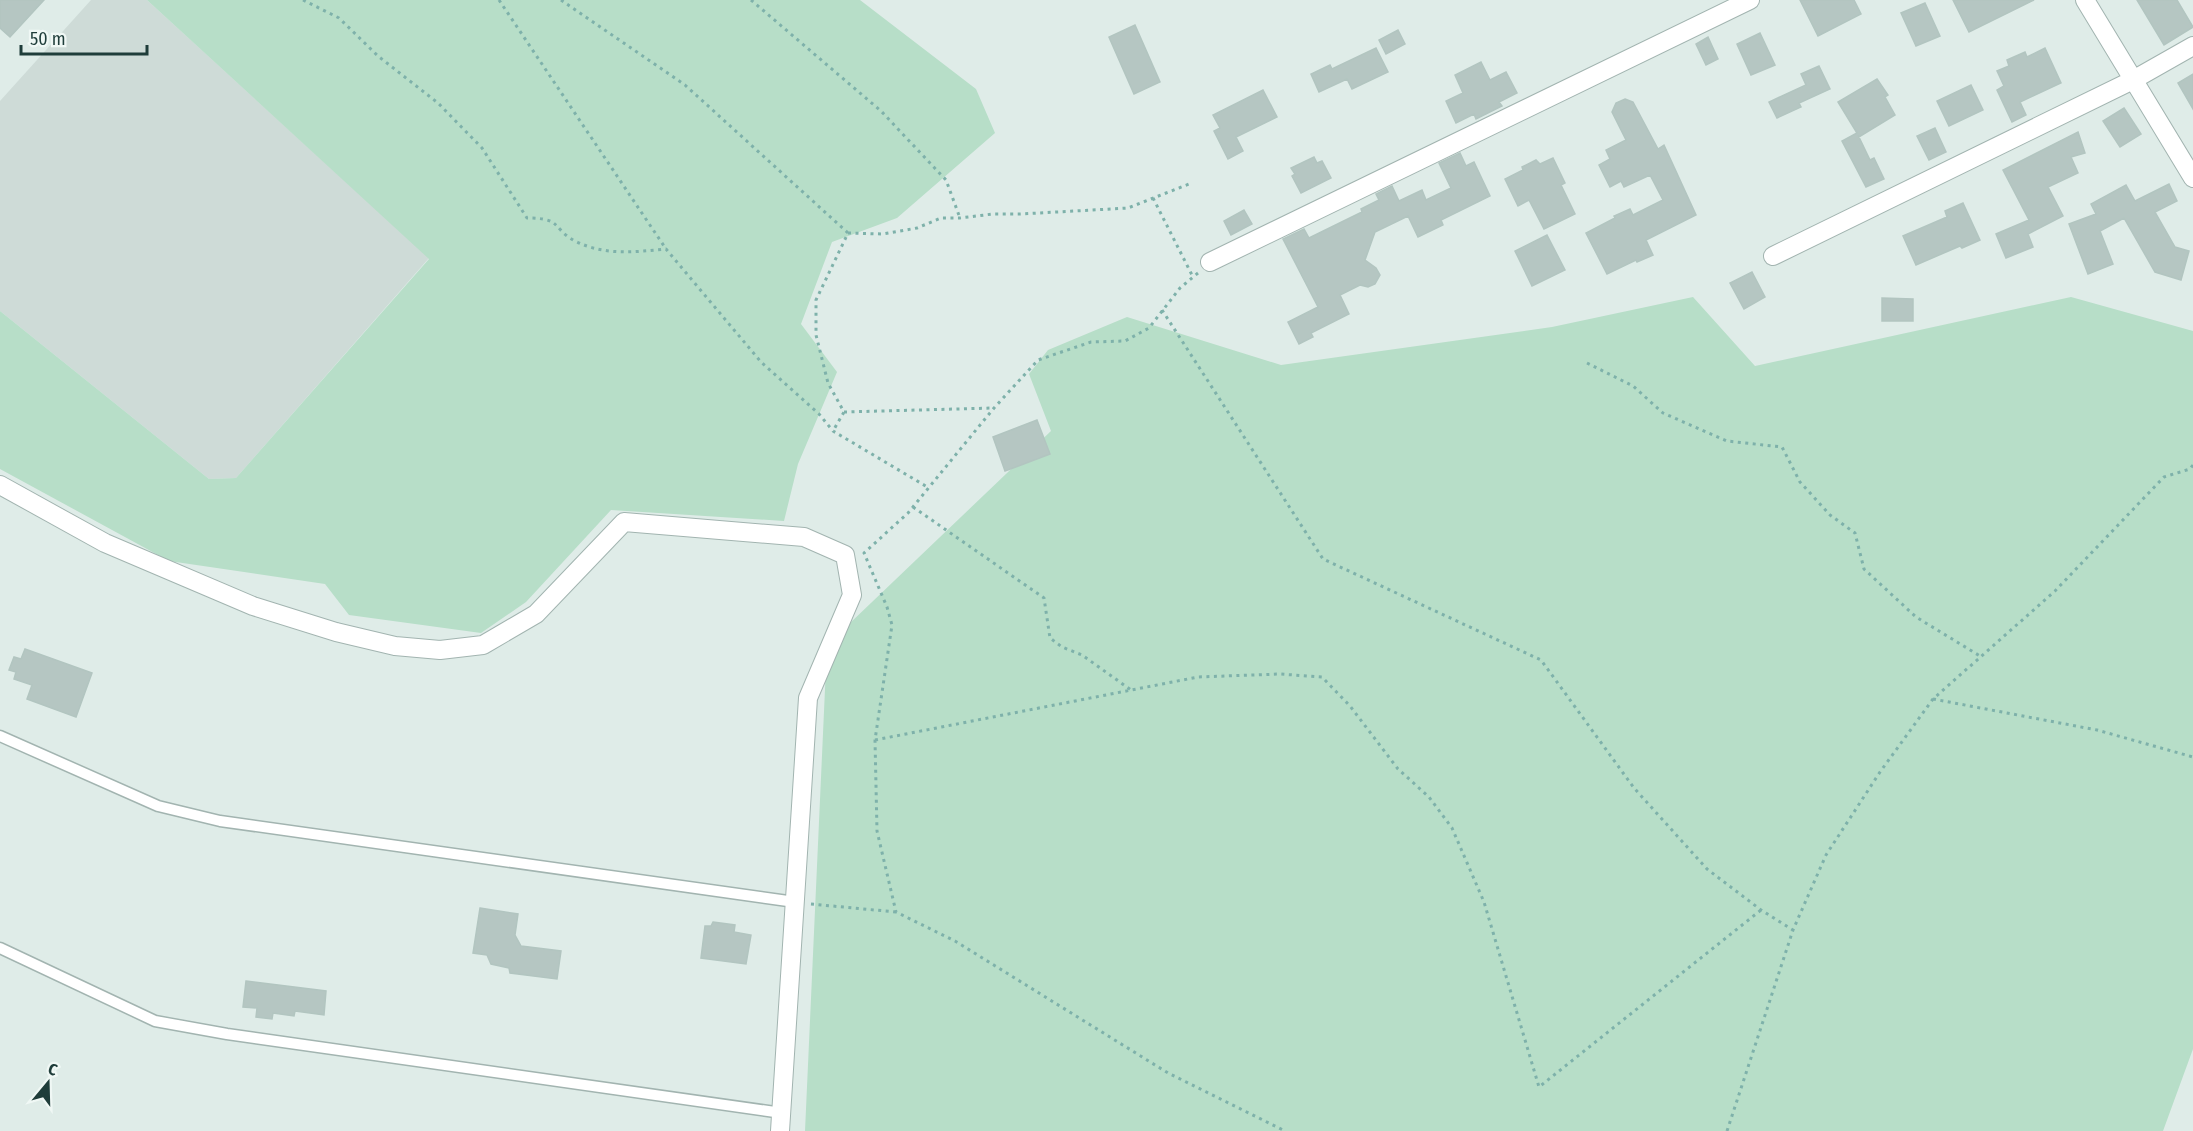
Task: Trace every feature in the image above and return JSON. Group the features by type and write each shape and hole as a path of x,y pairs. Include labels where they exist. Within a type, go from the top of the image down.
{"street":[{"path":"1210,262 1750,0"},
{"path":"2085,0 2193,178"},
{"path":"1773,256 2133,80 2193,46"},
{"path":"0,485 105,543 253,606 336,632 395,646 440,650 483,645 536,614 624,522 804,537 845,555 852,595 807,698 781,1122"}],"lane":[{"path":"0,736 158,806 220,821 795,902"},
{"path":"0,948 155,1021 781,1122"}],"path":[{"path":"303,0 339,18 378,56 438,103 482,148 527,218 545,218 554,222 574,240 608,253 666,249"},
{"path":"499,0 666,249 761,362 819,414 833,430 929,488"},
{"path":"561,0 685,85 848,233 883,234 917,228 941,218 960,219 993,214 1128,208 1189,184"},
{"path":"751,0 881,111 946,180 960,219"},
{"path":"1153,198 1194,277"},
{"path":"844,412 828,383 816,335 816,300 848,233"},
{"path":"896,912 877,831 875,740 892,625 887,606 864,553 908,513 994,408 1038,360 1091,342 1125,341 1149,328 1180,288 1210,262"},
{"path":"1162,310 1323,559 1541,660 1634,788 1707,869 1761,910 1793,930"},
{"path":"1587,363 1633,386 1663,413 1727,441 1782,447 1800,482 1830,514 1855,533 1864,569 1916,617 1980,656"},
{"path":"844,412 994,408"},
{"path":"833,430 844,412"},
{"path":"1727,1131 1793,930 1826,855 1880,772 1933,699 2055,591 2164,477 2192,470 2193,465"},
{"path":"913,507 1044,598 1050,638 1062,647 1082,655 1131,690"},
{"path":"875,740 1198,677 1280,674 1322,677 1350,706 1398,769 1429,797 1452,828 1484,903 1539,1087 1761,910"},
{"path":"1933,699 2097,730 2193,757"},
{"path":"795,902 896,912 955,941 1168,1072 1285,1131"}],"shaded area":[{"path":"91,0 147,0 429,258 236,478 209,479 0,311 0,101"}],"green space":[{"path":"147,0 860,0 976,89 995,133 897,218 832,242 801,324 837,372 798,464 784,521 611,510 526,602 481,633 349,615 325,584 169,561 0,469 0,311 209,479 236,478 429,259"},
{"path":"1693,297 1755,366 2071,297 2193,331 2193,1049 2163,1131 805,1131 827,645 1051,431 1029,374 1048,350 1127,317 1281,365 1552,327"}],"building":[{"path":"0,0 44,0 10,37 0,28"},
{"path":"1800,0 1854,0 1861,14 1818,36"},
{"path":"1953,0 2034,0 1969,32"},
{"path":"2137,0 2177,0 2193,27 2164,45"},
{"path":"1925,3 1940,36 1916,46 1901,13"},
{"path":"1135,25 1160,82 1134,94 1109,37"},
{"path":"1398,30 1405,44 1386,54 1379,40"},
{"path":"1760,33 1775,65 1751,75 1737,44"},
{"path":"1708,37 1718,59 1706,65 1696,44"},
{"path":"1376,48 1388,72 1352,89 1347,79 1319,92 1311,74 1330,65 1332,69"},
{"path":"2045,48 2061,83 2020,102 2026,115 2012,122 1997,90 2004,86 1997,71 2009,66 2007,60 2025,52 2027,57"},
{"path":"1481,62 1490,80 1506,72 1517,93 1499,102 1502,106 1476,119 1474,114 1456,123 1446,101 1463,93 1455,75"},
{"path":"1819,66 1830,89 1799,103 1801,107 1777,118 1769,102 1806,85 1801,74"},
{"path":"2193,74 2193,109 2178,83"},
{"path":"1877,79 1888,95 1885,97 1895,115 1859,137 1858,135 1870,160 1874,158 1884,179 1866,187 1842,141 1857,133 1838,102"},
{"path":"1971,85 1983,110 1949,126 1937,101"},
{"path":"1263,90 1277,117 1236,137 1243,151 1228,159 1214,131 1220,128 1213,115"},
{"path":"1625,99 1633,102 1658,149 1664,145 1696,215 1646,240 1653,255 1637,262 1636,260 1607,274 1586,233 1630,209 1633,215 1663,200 1650,175 1624,187 1621,181 1610,187 1599,165 1610,159 1606,150 1626,140 1612,112 1616,103"},
{"path":"2124,108 2141,134 2120,147 2103,121"},
{"path":"1935,128 1946,152 1929,160 1917,136"},
{"path":"2078,132 2085,153 2071,157 2078,173 2048,187 2063,216 2028,234 2033,247 2006,258 1996,234 2029,220 2003,170"},
{"path":"1460,153 1466,166 1474,162 1490,196 1441,220 1443,225 1418,237 1408,216 1375,232 1365,260 1376,268 1380,275 1375,284 1368,287 1360,285 1340,295 1349,314 1311,333 1313,337 1299,344 1288,322 1318,307 1283,239 1304,229 1309,238 1362,212 1361,209 1379,200 1376,194 1392,186 1399,201 1422,190 1426,200 1451,188 1439,163"},
{"path":"1314,157 1317,163 1322,161 1331,178 1301,193 1292,176 1295,174 1291,168"},
{"path":"1553,158 1565,183 1561,185 1575,214 1544,229 1529,200 1518,206 1505,179 1536,160 1540,164"},
{"path":"2169,184 2177,201 2155,212 2175,247 2189,251 2181,280 2155,272 2124,218 2100,231 2113,264 2088,274 2069,224 2096,214 2091,204 2126,185 2135,201"},
{"path":"1963,203 1980,240 1916,265 1903,236 1947,217 1945,211"},
{"path":"1244,210 1252,224 1231,235 1224,221"},
{"path":"1547,235 1565,270 1532,286 1515,251"},
{"path":"1752,272 1765,297 1744,309 1730,283"},
{"path":"1882,298 1913,299 1913,321 1882,321"},
{"path":"1037,420 1050,454 1005,471 993,437"},
{"path":"25,649 92,673 76,717 27,699 32,685 14,679 16,672 9,670 14,657 21,659"},
{"path":"480,908 518,914 515,935 521,946 561,951 557,979 510,973 509,968 491,964 487,955 473,953"},
{"path":"713,922 735,925 734,932 751,935 746,964 701,958 705,926 711,926"},
{"path":"246,981 326,991 324,1015 295,1011 294,1016 273,1013 272,1019 256,1017 257,1008 243,1007"}]}
